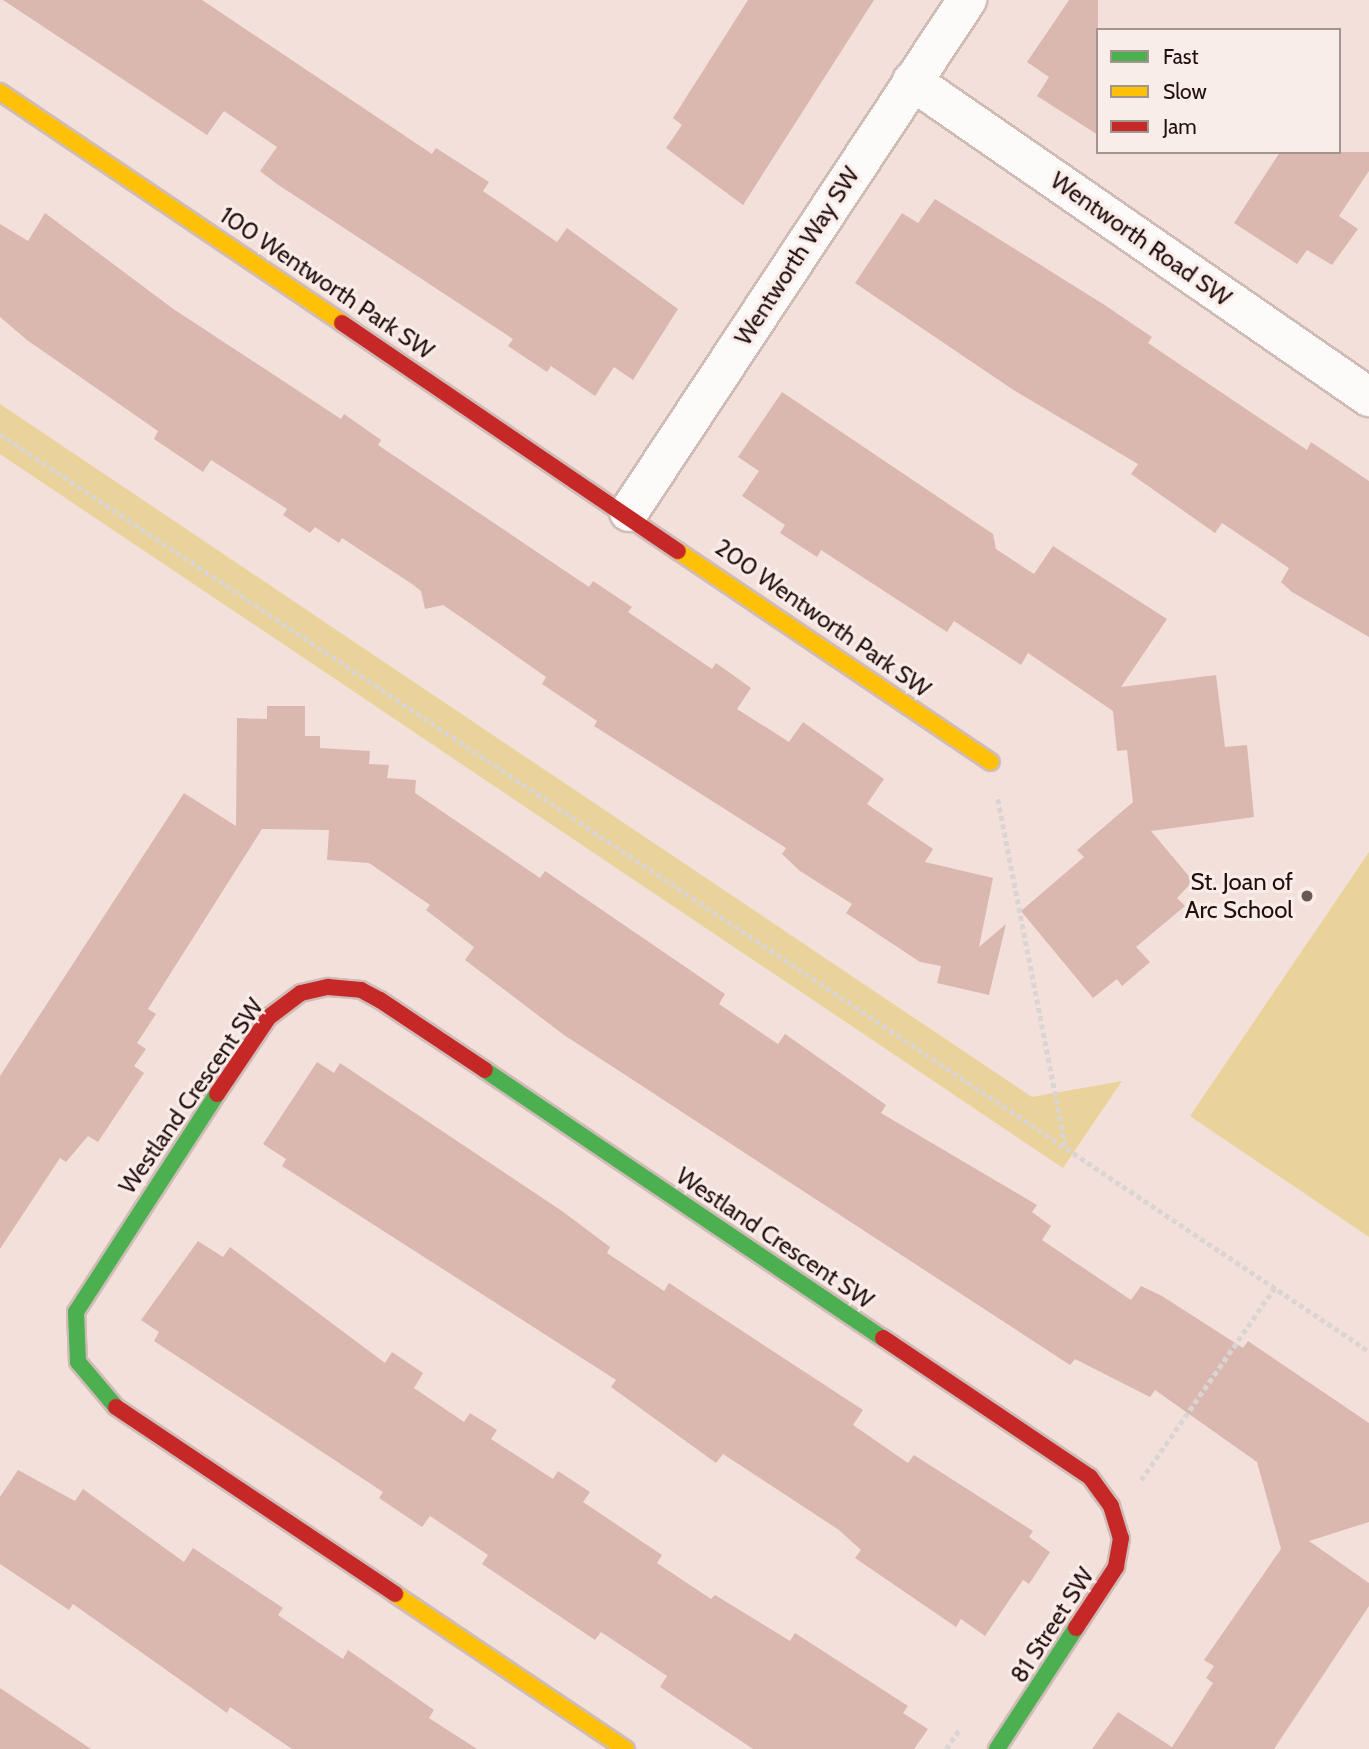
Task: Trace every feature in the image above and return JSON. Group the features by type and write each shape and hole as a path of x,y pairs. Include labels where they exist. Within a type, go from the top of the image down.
{"street":[{"name":"Wentworth Way SW","path":"629,512 967,0"},
{"name":"Wentworth Road SW","path":"912,81 1364,382"},
{"name":"100 Wentworth Park SW","path":"0,92 629,512"},
{"name":"200 Wentworth Park SW","path":"629,512 991,762"},
{"name":"Westland Crescent SW","path":"626,1749 107,1401 78,1362 76,1312 86,1289 269,1017 302,993 328,987 361,990 380,1000 1072,1464 1104,1493 1115,1518"},
{"name":"81 Street SW","path":"997,1749 1110,1582 1121,1538 1115,1518"}],"path":[{"path":"0,434 1066,1149 1276,1286 1369,1351"},
{"path":"991,762 1066,1149"},
{"path":"1115,1518 1276,1286"}],"shaded area":[{"path":"0,404 1032,1097 1122,1081 1063,1168 0,454"},
{"path":"1369,852 1369,1237 1190,1116"}],"building":[{"path":"3,0 202,0 432,154 436,148 489,182 483,191 557,242 567,228 678,309 633,380 614,367 595,396 551,366 547,372 508,346 513,339 260,171 277,147 224,111 207,135"},
{"path":"748,0 874,0 743,205 666,148 682,125 673,118"},
{"path":"1069,0 1098,0 1096,134 1037,96 1049,77 1027,62"},
{"path":"1369,152 1369,171 1339,216 1358,229 1332,265 1307,250 1297,264 1234,223 1279,154"},
{"path":"935,199 1152,337 1148,343 1307,450 1311,442 1369,481 1369,637 1292,592 1281,582 1289,568 1222,523 1215,533 1131,474 1138,464 1012,389 855,283 902,213 918,223"},
{"path":"45,213 172,308 341,419 344,414 381,440 378,445 589,587 593,581 632,607 628,612 712,669 716,663 751,688 737,709 789,742 803,722 884,779 867,804 933,849 925,862 993,878 979,947 1006,924 989,995 937,983 941,966 920,962 846,913 852,904 800,871 782,854 786,848 594,726 597,721 542,684 546,677 443,605 425,609 421,591 342,538 339,543 315,527 310,533 283,515 287,509 211,460 203,472 154,439 158,431 27,340 0,317 0,224 28,241"},
{"path":"782,392 993,534 996,549 1034,574 1053,546 1167,619 1121,687 1216,675 1225,747 1247,745 1254,817 1151,831 1193,881 1177,898 1185,906 1136,947 1150,962 1122,986 1117,979 1093,998 1021,911 1084,857 1077,850 1133,802 1127,750 1117,751 1113,711 1028,653 1021,665 954,621 947,632 821,550 817,557 780,533 785,525 742,496 759,471 738,457"},
{"path":"267,706 305,706 305,736 320,736 320,748 370,751 369,764 389,765 387,778 416,780 415,793 540,878 545,871 725,994 719,1004 778,1044 785,1034 886,1105 881,1113 1037,1205 1032,1212 1051,1226 1042,1240 1131,1300 1141,1286 1162,1296 1243,1348 1248,1341 1369,1423 1369,1522 1309,1541 1369,1583 1369,1606 1274,1749 1092,1749 1118,1712 1172,1747 1213,1683 1206,1678 1214,1666 1204,1660 1281,1549 1257,1462 1155,1390 1150,1397 1075,1359 1070,1365 564,1035 465,960 474,947 426,910 430,905 369,863 327,860 329,830 262,829 148,1009 156,1014 137,1043 146,1049 134,1066 144,1073 98,1142 88,1136 66,1162 60,1158 0,1249 0,1076 184,793 236,826 237,718 267,719"},
{"path":"317,1062 334,1073 340,1063 562,1211 610,1247 607,1253 664,1291 669,1283 863,1410 853,1425 908,1463 914,1455 1033,1531 1029,1537 1050,1552 1029,1584 1023,1580 985,1636 961,1619 956,1627 855,1558 861,1550 839,1530 723,1454 716,1463 611,1387 616,1380 282,1166 286,1159 263,1144"},
{"path":"198,1241 223,1257 230,1247 385,1363 392,1352 423,1373 414,1388 464,1422 470,1413 497,1430 491,1439 553,1479 558,1471 590,1492 583,1502 662,1555 657,1563 711,1599 715,1595 790,1641 795,1633 908,1706 903,1713 928,1729 914,1749 753,1749 660,1687 667,1676 601,1632 595,1640 482,1564 488,1555 430,1516 422,1527 379,1498 383,1492 154,1341 159,1332 141,1320"},
{"path":"18,1470 75,1501 83,1489 184,1562 193,1548 283,1608 278,1615 343,1659 348,1650 434,1710 429,1718 477,1749 292,1749 230,1707 227,1713 73,1604 69,1610 0,1564 0,1497"},
{"path":"0,1688 91,1749 0,1749"}],"traffic: fast":[{"path":"485,1070 883,1338"},
{"path":"116,1407 78,1362 76,1312 217,1094"},
{"path":"997,1749 1076,1628"}],"traffic: slow":[{"path":"0,92 342,323"},
{"path":"678,551 991,762"},
{"path":"395,1594 626,1749"}],"traffic: jam":[{"path":"342,323 678,551"},
{"path":"217,1094 269,1017 301,993 328,987 361,990 380,1000 485,1070"},
{"path":"883,1338 1090,1477 1111,1506 1121,1538 1116,1567 1076,1628"},
{"path":"116,1407 395,1594"}],"place":[{"name":"St. Joan of Arc School","path":"1307,896"}]}
